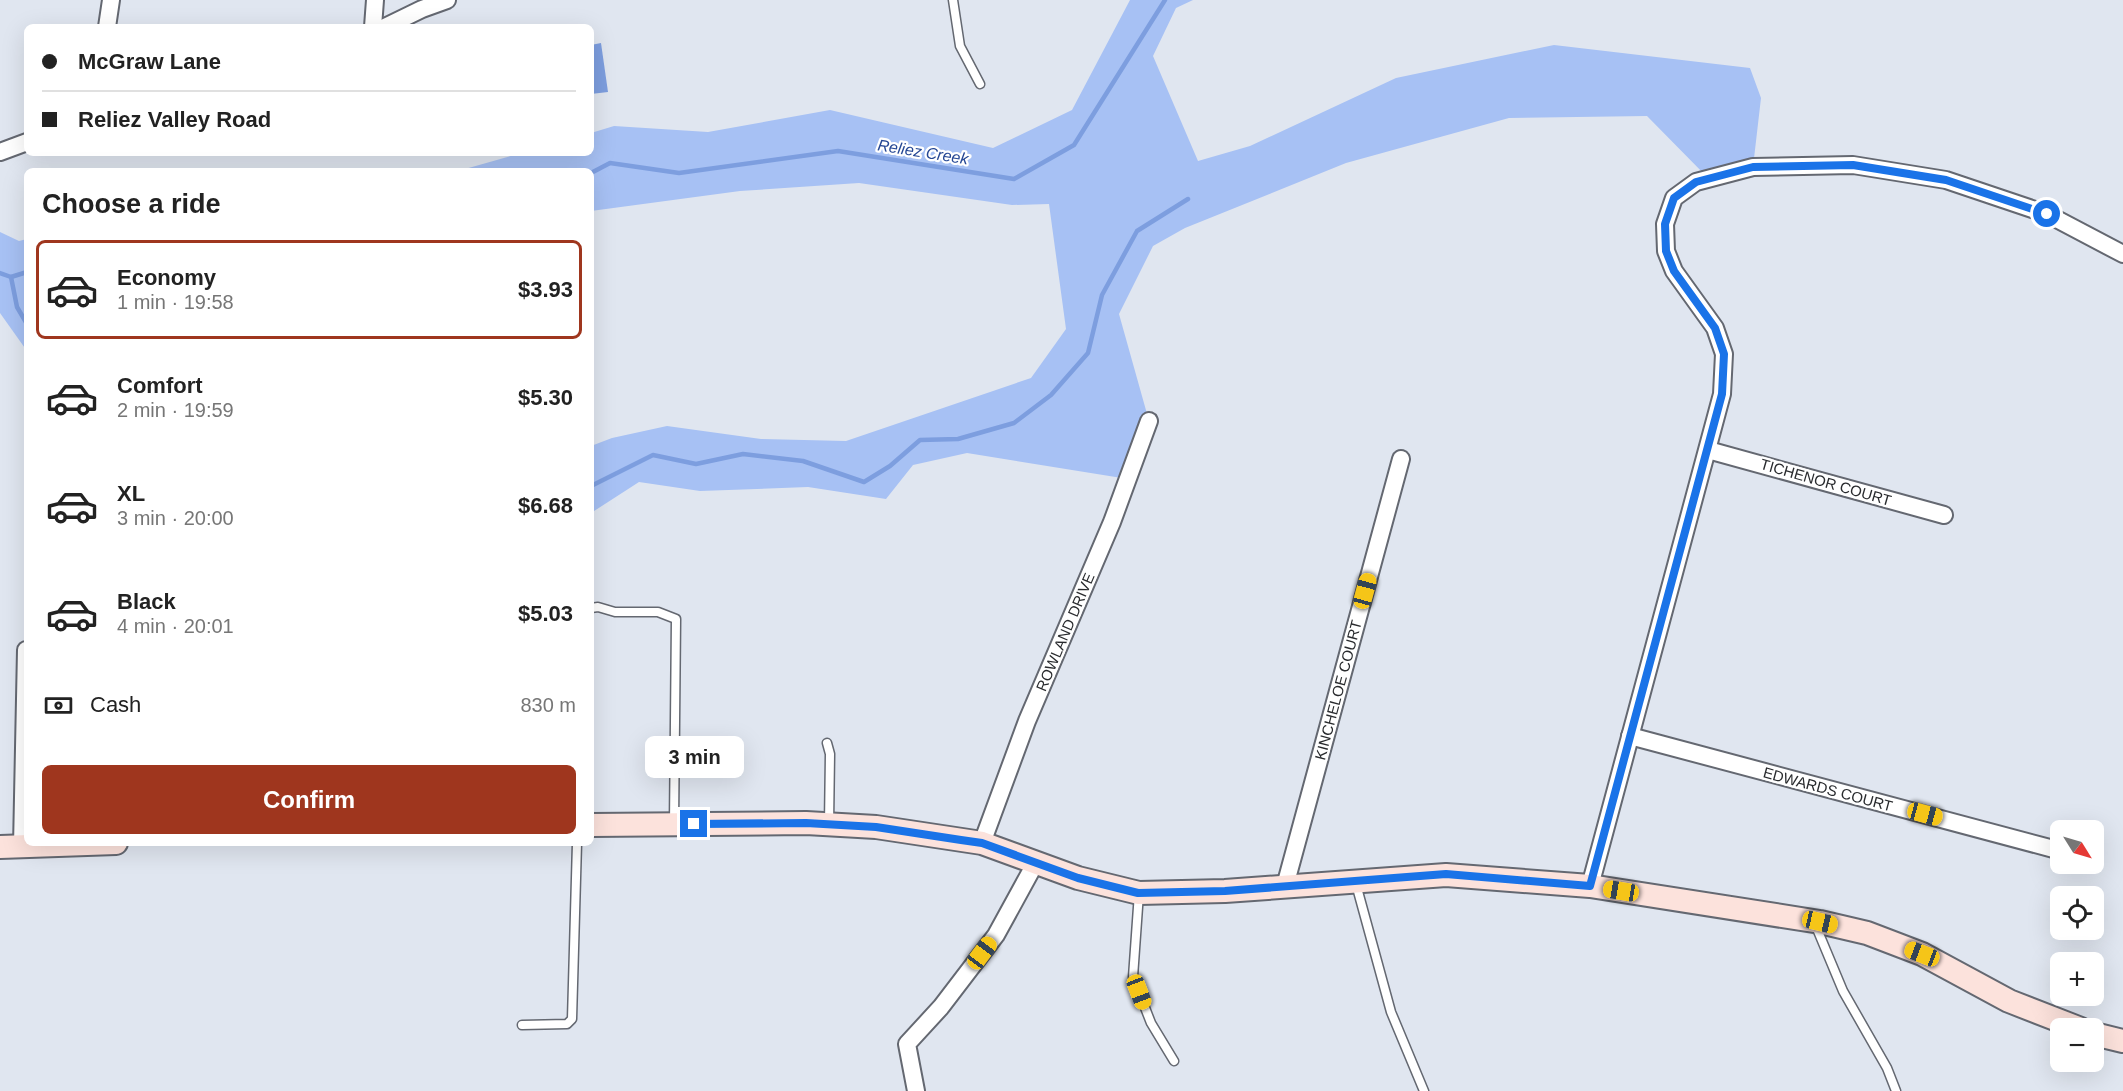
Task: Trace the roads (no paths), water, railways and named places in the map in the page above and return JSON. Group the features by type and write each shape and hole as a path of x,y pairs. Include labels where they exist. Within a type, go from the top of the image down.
{"main road":[{"path":"594,825 806,823 876,827 982,843 1078,878 1138,893 1225,891 1446,874 1590,886 1814,921 1867,933 1922,954 2009,1001 2053,1018"},
{"path":"11,847 37,846"},
{"path":"2104,1036 2123,1041"}],"street":[{"path":"107,24 111,0"},
{"path":"373,24 375,0"},
{"path":"392,24 447,0"},
{"path":"0,152 24,143"},
{"path":"1590,886 1722,394 1724,354 1715,328 1674,271 1666,251 1665,224 1674,198 1696,182 1753,167 1853,165 1946,180 2047,214 2123,254"},
{"name":"ROWLAND DRIVE","path":"982,843 1027,721 1112,522 1149,421"},
{"name":"TICHENOR COURT","path":"1708,450 1944,515"},
{"name":"KINCHELOE COURT","path":"1285,886 1401,459"},
{"path":"11,847 24,676"},
{"name":"EDWARDS COURT","path":"1630,736 2050,848"},
{"path":"916,1091 907,1044 941,1007 996,935 1036,862"}],"lane":[{"path":"953,0 960,46 980,84"},
{"path":"594,608 615,612 658,612 676,619 674,824"},
{"path":"827,743 830,754 829,825"},
{"path":"522,1024 567,1024 572,1019 577,846"},
{"path":"1355,881 1391,1012 1424,1091"},
{"path":"1138,893 1133,977 1151,1023 1174,1061"},
{"path":"1814,921 1843,991 1887,1068 1896,1091"}],"waterway":[{"name":"Reliez Creek","path":"594,171 610,163 679,173 838,151 1014,179 1074,145 1165,0"},
{"path":"594,484 653,455 696,464 743,454 803,461 864,482 890,466 920,440 958,439 1014,423 1051,395 1088,353 1102,295 1137,231 1188,199"},
{"name":"Reliez Creek","path":"0,273 11,277 24,273"},
{"path":"11,277 17,307 24,319"}]}
